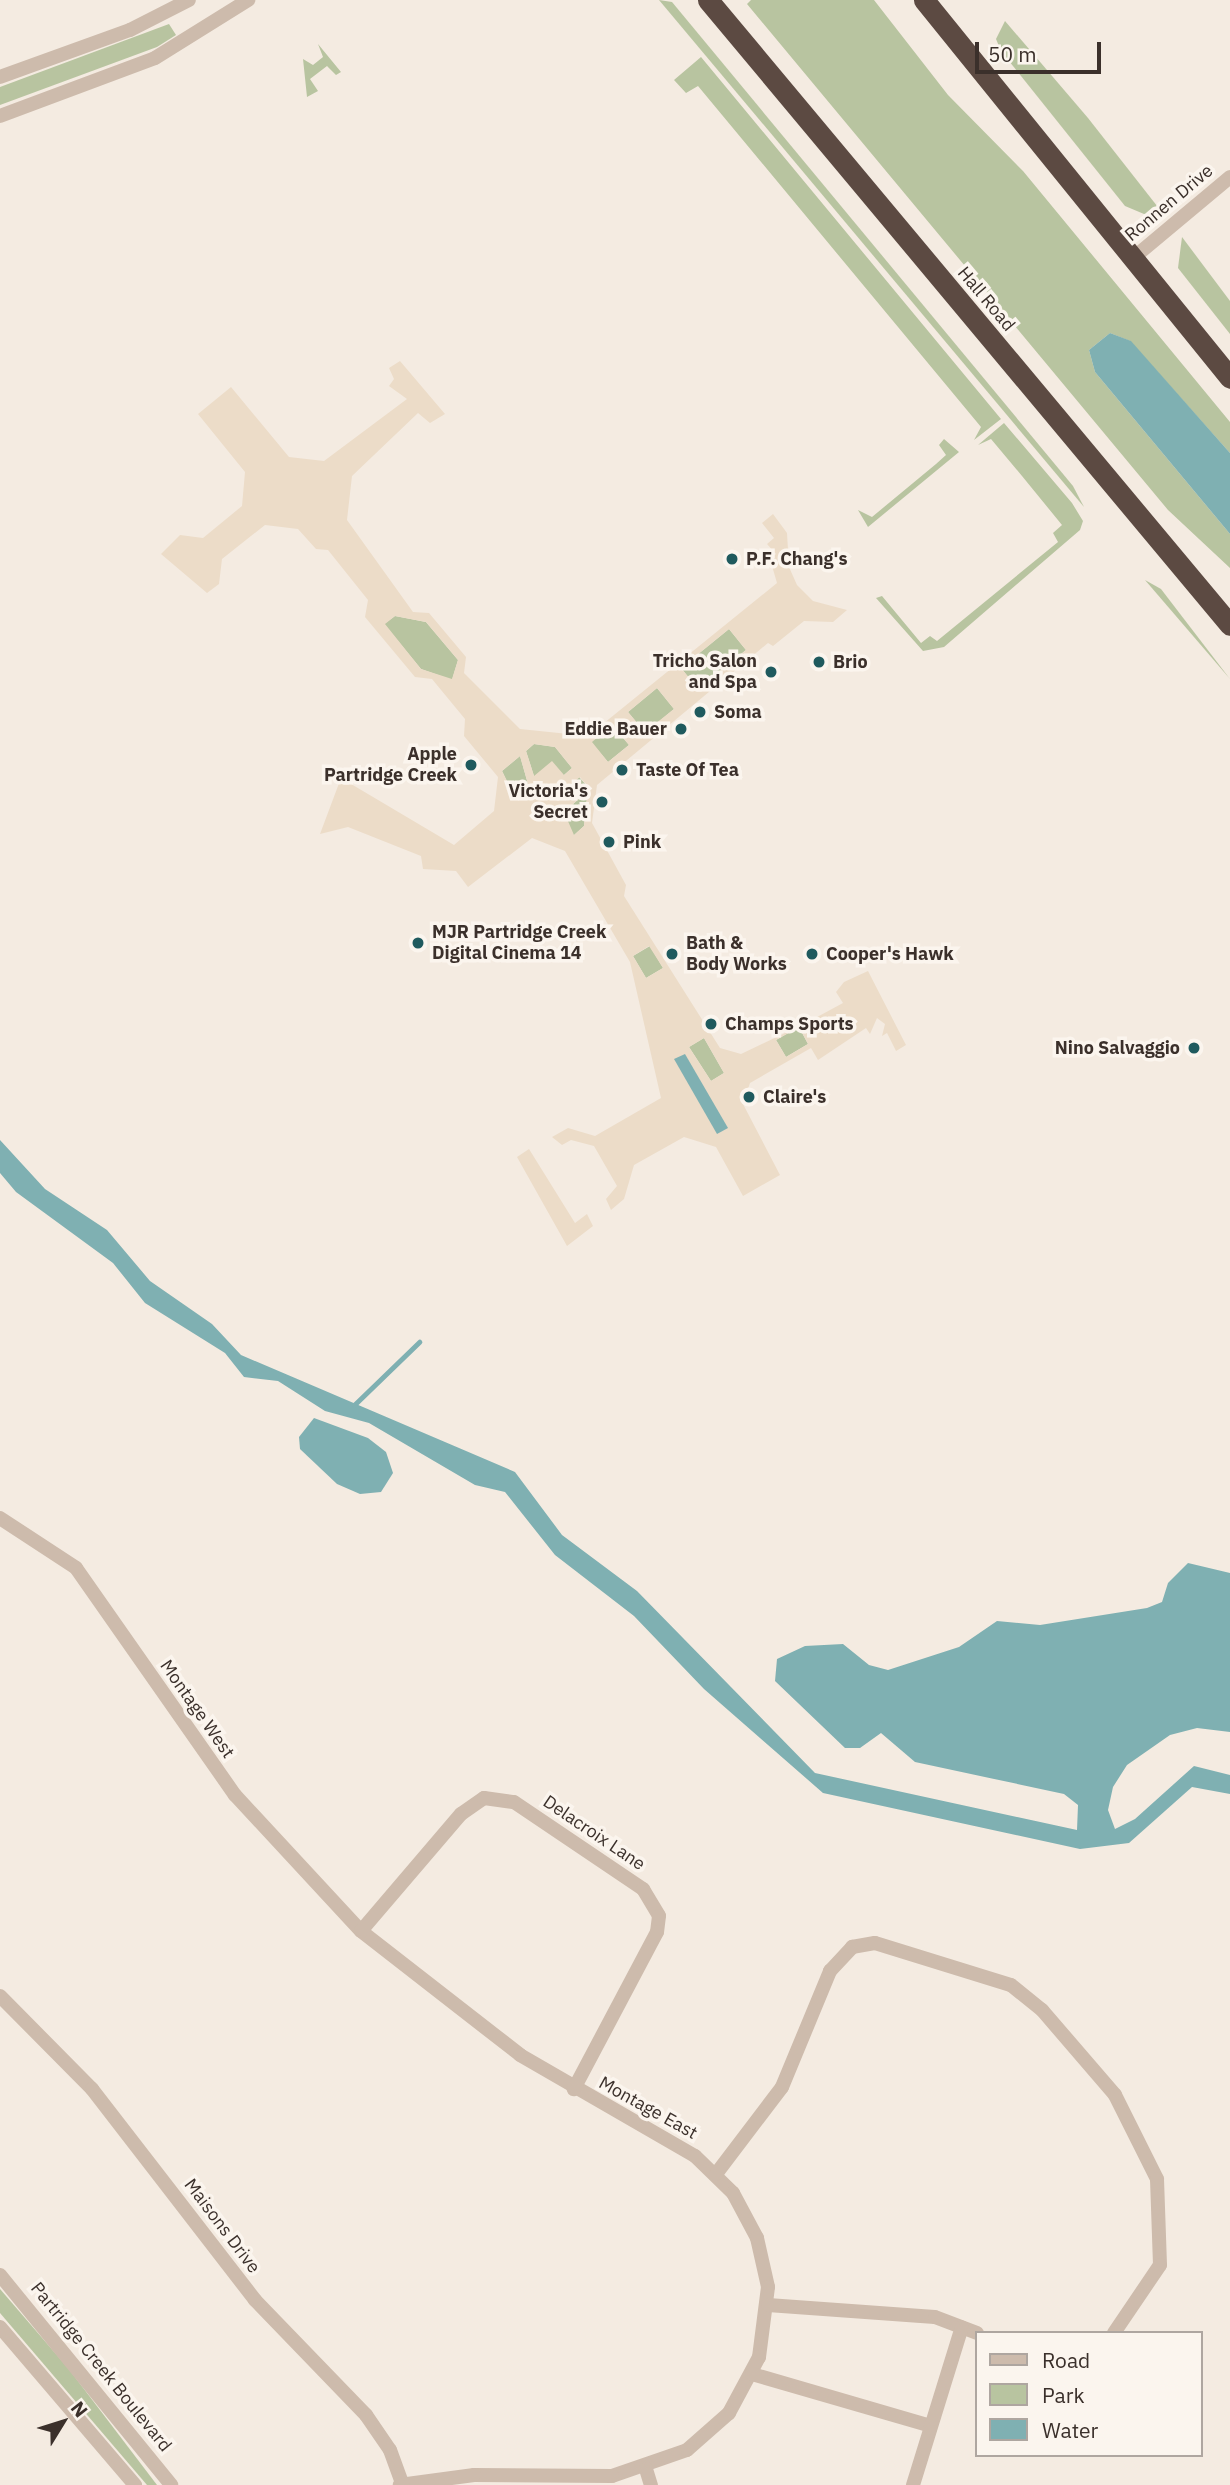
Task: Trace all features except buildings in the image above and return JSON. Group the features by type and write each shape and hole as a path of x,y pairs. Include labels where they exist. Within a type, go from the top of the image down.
{"highway":[{"path":"924,0 1230,378"},
{"name":"Hall Road","path":"712,2 1230,625"}],"street":[{"path":"0,77 130,30 189,0"},
{"path":"0,116 155,58 248,0"},
{"name":"Ronnen Drive","path":"1132,259 1230,177"},
{"name":"Montage West","path":"0,1518 76,1568 235,1795 361,1931"},
{"name":"Delacroix Lane","path":"361,1931 461,1814 484,1798 514,1802 643,1889 659,1916 657,1933 574,2089"},
{"name":"Montage East","path":"361,1931 458,2012 574,2089 675,2143 716,2174 757,2238 768,2305 752,2374 711,2431 646,2469 505,2483 474,2475 402,2485"},
{"path":"716,2174 782,2087 830,1971 852,1947 875,1943 1011,1985 1042,2010 1115,2095 1157,2179 1160,2265 1115,2331"},
{"name":"Maisons Drive","path":"0,1996 92,2089 255,2301 366,2415 390,2450 402,2485"},
{"name":"Partridge Creek Boulevard","path":"0,2275 171,2485"},
{"path":"768,2305 908,2314 974,2332"},
{"path":"0,2327 135,2485"},
{"path":"913,2485 962,2327"},
{"path":"752,2374 931,2426"},
{"path":"646,2469 651,2485"}],"green space":[{"path":"659,0 672,2 1073,486 1084,507"},
{"path":"751,0 874,0 948,95 1023,171 1230,422 1230,453 1130,341 1110,333 1089,350 1095,372 1230,534 1230,568 1168,510 747,4"},
{"path":"1005,21 1088,118 1161,211 1144,214 1125,206 1001,51 996,39"},
{"path":"169,24 176,35 157,47 0,105 0,87"},
{"path":"318,44 341,72 336,75 327,66 310,79 318,91 307,97 303,59 313,65 323,57"},
{"path":"701,57 1001,419 974,440 981,427 698,86 686,93 674,80"},
{"path":"1182,237 1230,301 1230,334 1178,268"},
{"path":"1004,423 1072,503 1083,521 1080,530 944,647 923,651 876,598 882,596 921,643 930,636 937,641 1058,542 1053,533 1062,525 1022,476 991,439 978,445"},
{"path":"944,439 959,452 868,527 858,510 872,517 946,455 939,445"},
{"path":"1145,580 1161,589 1230,679"},
{"path":"395,616 426,622 458,660 452,680 421,669 384,624"},
{"path":"729,629 746,650 698,689 681,668"},
{"path":"657,688 674,709 645,733 628,712"},
{"path":"612,724 629,745 608,762 591,742"},
{"path":"534,744 555,747 572,768 564,775 534,776 526,751"},
{"path":"520,756 528,784 514,796 502,771"},
{"path":"579,777 588,787 584,826 573,836 564,812 581,797 571,784"},
{"path":"650,946 663,968 646,978 633,956"},
{"path":"799,1027 808,1044 786,1057 776,1040"},
{"path":"704,1038 724,1073 711,1081 689,1047"},
{"path":"0,2289 68,2368 157,2485 147,2485 0,2313"}],"shaded area":[{"path":"400,361 445,414 430,423 418,413 352,476 347,520 413,612 429,613 466,657 464,673 520,729 588,736 777,583 770,559 776,554 767,544 774,538 762,523 773,514 787,533 789,567 797,585 813,601 847,610 833,622 804,621 773,646 768,643 597,785 592,823 626,885 624,896 720,1048 741,1054 806,1023 843,1003 836,992 844,982 868,971 906,1045 896,1051 887,1033 882,1036 885,1024 877,1018 870,1034 866,1028 818,1060 811,1048 750,1083 743,1104 780,1175 743,1196 716,1147 684,1137 634,1165 624,1199 611,1210 606,1199 617,1186 594,1146 571,1140 562,1145 552,1137 568,1128 595,1136 661,1098 630,962 565,851 532,838 468,887 456,871 423,869 421,856 348,827 320,834 341,778 454,845 494,811 498,777 464,736 465,719 432,679 415,677 365,617 368,600 328,550 316,549 298,529 265,525 222,559 219,584 207,593 161,554 180,535 203,538 242,506 245,472 198,414 231,387 289,457 324,461 407,399 389,386 394,379 389,368","holes":["395,616 426,622 458,660 452,679 421,669 385,624","729,629 746,650 698,689 681,668","657,688 674,709 645,732 628,712","612,725 629,745 608,762 592,742","534,744 555,747 572,768 564,775 552,761 534,776 526,751","520,756 528,784 514,795 502,771","580,777 588,787 584,826 574,835 564,812 581,797 571,784","649,946 663,968 646,978 633,956","799,1027 808,1044 786,1057 776,1040","704,1038 724,1073 711,1081 689,1047"]},
{"path":"529,1149 575,1223 587,1214 593,1226 567,1246 517,1157"}],"water":[{"path":"1110,333 1131,341 1230,453 1230,534 1095,372 1089,350"},
{"path":"685,1054 728,1128 717,1134 674,1059"},
{"path":"0,1140 45,1189 107,1230 150,1281 212,1324 241,1355 515,1472 562,1535 637,1591 815,1773 1077,1830 1078,1805 1064,1794 915,1762 881,1733 860,1748 845,1748 775,1681 777,1659 805,1646 843,1644 869,1665 888,1670 959,1647 997,1621 1040,1625 1147,1608 1162,1602 1168,1583 1188,1563 1230,1573 1230,1732 1197,1728 1170,1735 1127,1765 1113,1787 1108,1810 1115,1829 1135,1819 1194,1766 1230,1775 1230,1794 1192,1787 1129,1843 1080,1849 823,1793 704,1689 634,1616 555,1555 505,1492 475,1485 369,1423 325,1411 278,1381 244,1377 225,1353 145,1303 113,1263 16,1192 0,1173"},
{"path":"314,1418 368,1438 386,1452 393,1473 381,1492 360,1494 337,1484 300,1449 299,1437"}],"waterway":[{"path":"354,1405 419,1342"}],"place":[{"name":"P.F. Chang's","path":"732,559"},
{"name":"Brio","path":"819,662"},
{"name":"Tricho Salon and Spa","path":"771,672"},
{"name":"Soma","path":"700,712"},
{"name":"Eddie Bauer","path":"681,729"},
{"name":"Apple Partridge Creek","path":"471,765"},
{"name":"Taste Of Tea","path":"622,770"},
{"name":"Victoria's Secret","path":"602,802"},
{"name":"Pink","path":"609,842"},
{"name":"MJR Partridge Creek Digital Cinema 14","path":"418,943"},
{"name":"Bath & Body Works","path":"672,954"},
{"name":"Cooper's Hawk","path":"812,954"},
{"name":"Champs Sports","path":"711,1024"},
{"name":"Nino Salvaggio","path":"1194,1048"},
{"name":"Claire's","path":"749,1097"}]}
